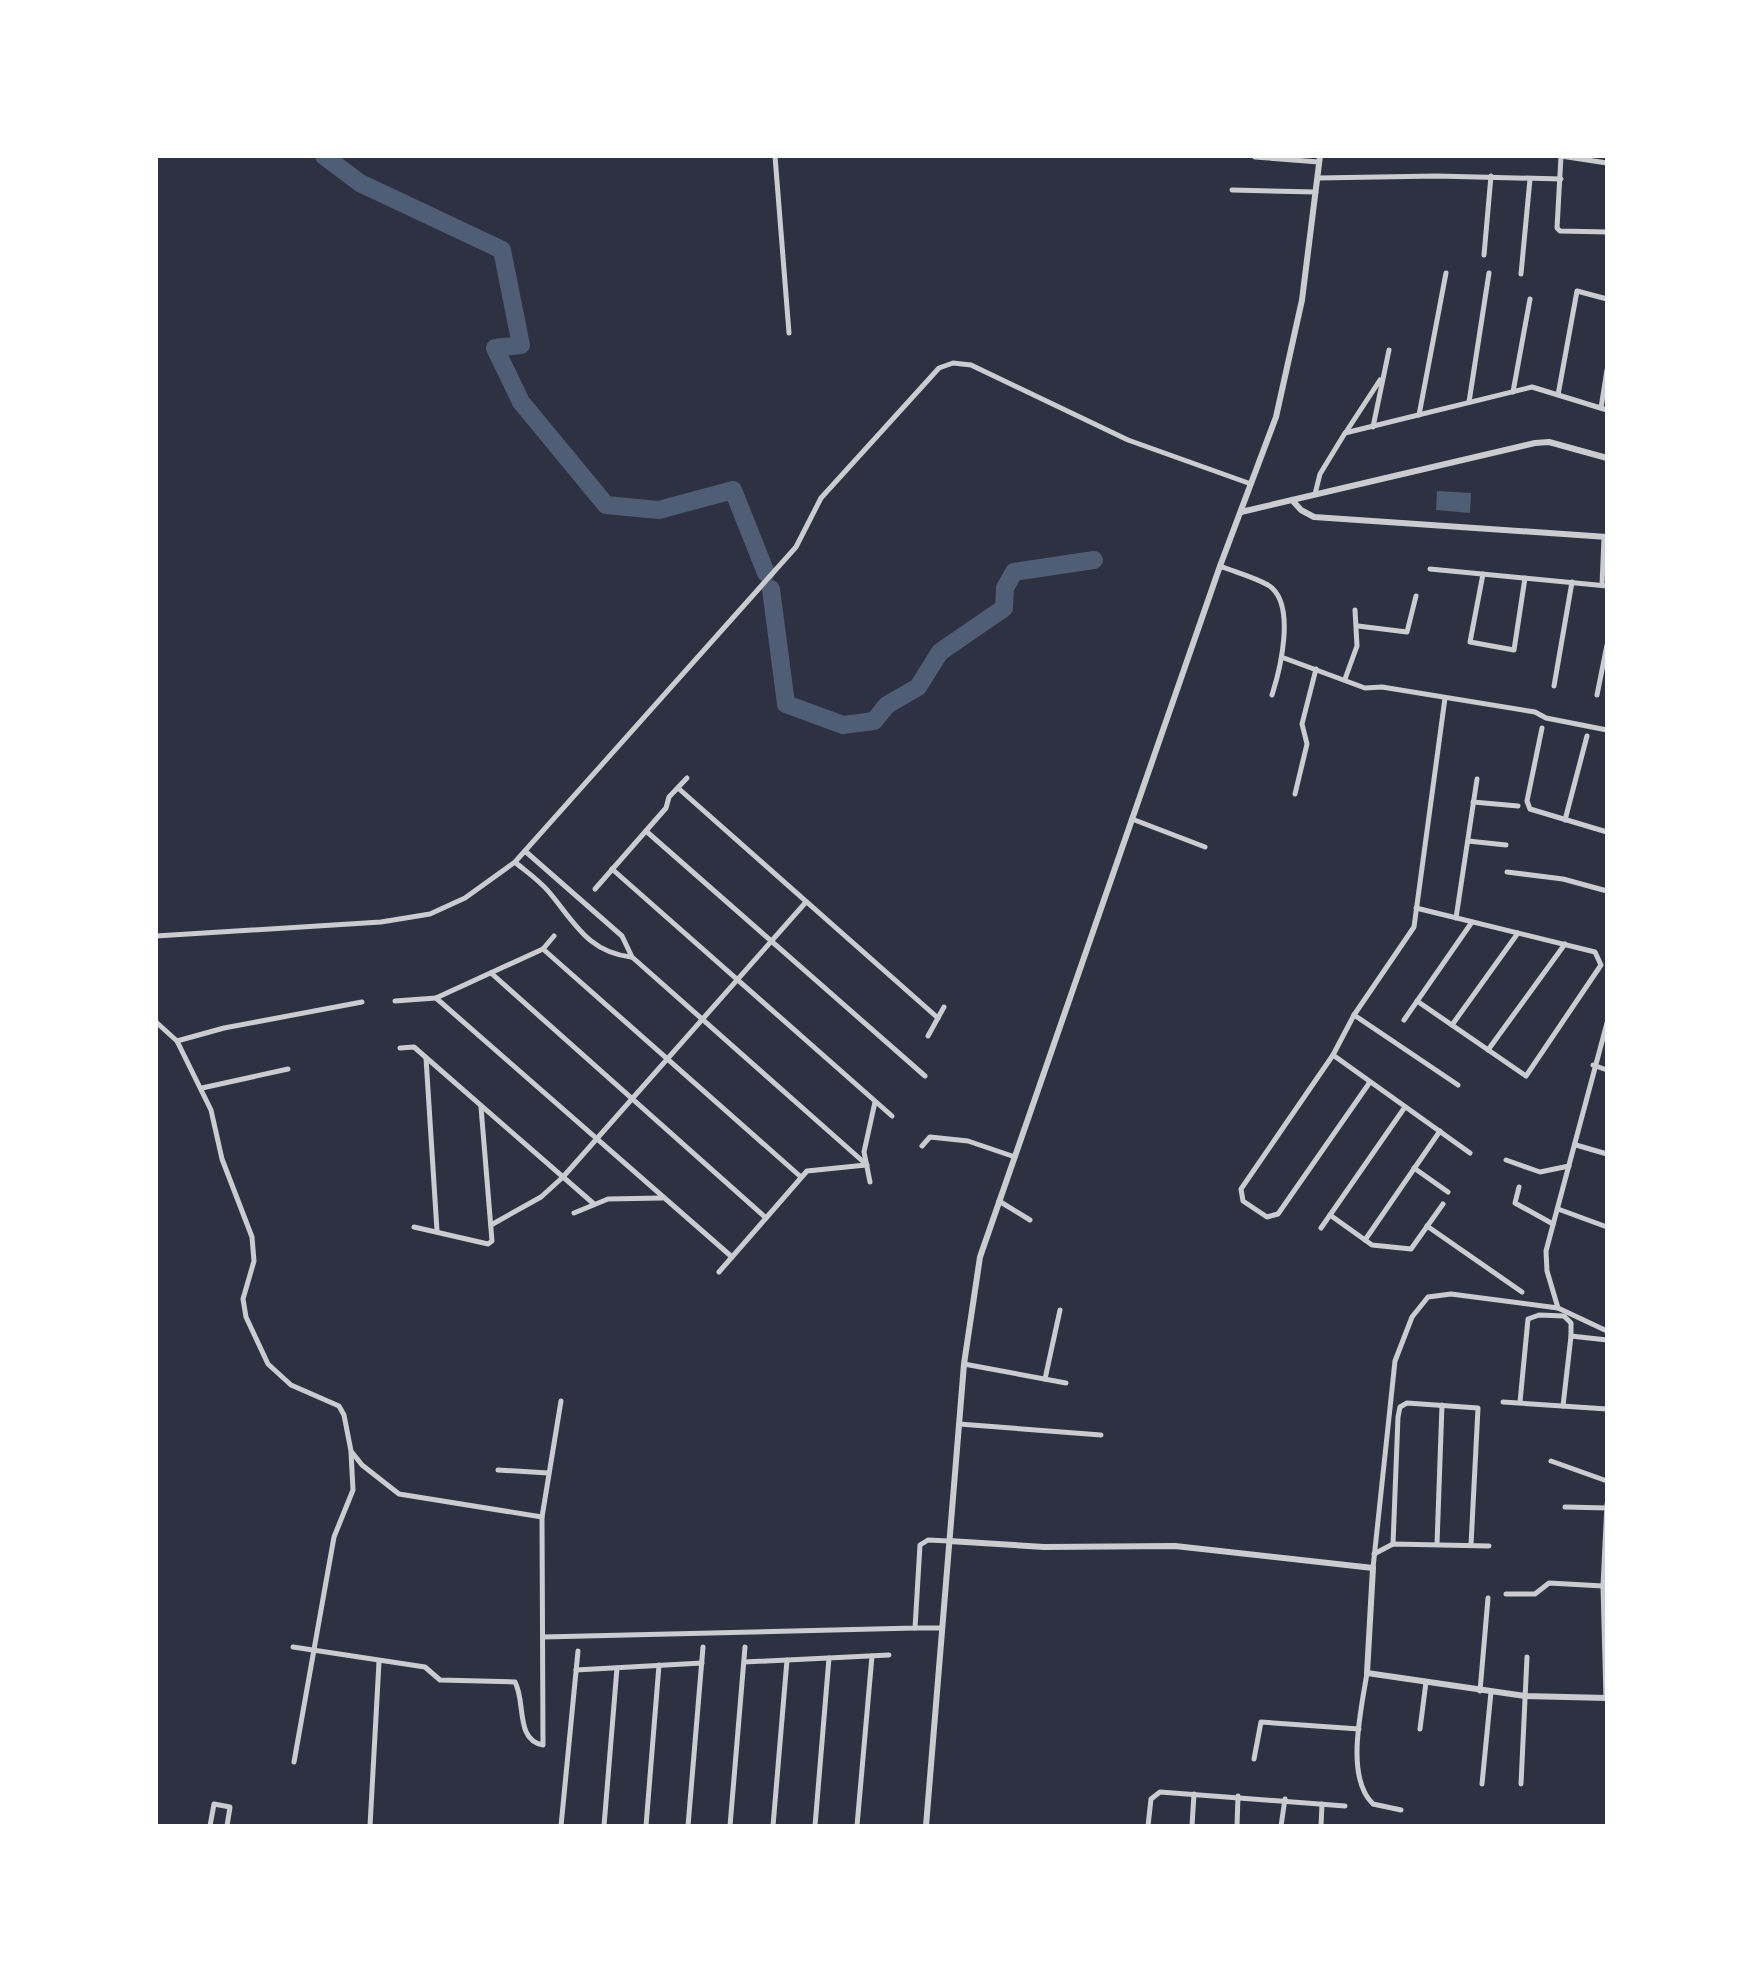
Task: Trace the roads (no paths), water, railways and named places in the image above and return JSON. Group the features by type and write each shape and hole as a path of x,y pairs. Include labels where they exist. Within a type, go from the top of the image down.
{"street":[{"path":"775,156 789,333"},
{"path":"1607,163 1561,156 1558,231 1607,232"},
{"path":"926,1826 964,1364 980,1257 1220,566 1276,417 1292,356 1319,159 1255,157"},
{"path":"1318,178 1491,176 1561,179"},
{"path":"1484,255 1491,176"},
{"path":"1521,274 1530,179"},
{"path":"1232,190 1316,192"},
{"path":"1419,415 1446,273"},
{"path":"1468,403 1489,273"},
{"path":"1558,395 1577,291 1607,299"},
{"path":"1513,392 1530,299"},
{"path":"1373,427 1389,350"},
{"path":"156,936 381,922 430,914 465,898 515,862 796,547 821,498 939,368 953,363 971,365 1128,440 1251,484"},
{"path":"1345,433 1532,387 1604,409 1607,370"},
{"path":"1315,494 1320,474 1383,376"},
{"path":"1241,512 1535,443 1549,442 1607,458"},
{"path":"1292,500 1314,517 1605,538 1604,586 1430,569"},
{"path":"1220,566 1273,590 1281,613 1284,658 1272,695"},
{"path":"1483,574 1470,642 1514,650 1525,578"},
{"path":"1554,686 1572,582"},
{"path":"1358,626 1407,632 1416,596"},
{"path":"1345,679 1354,659 1358,626 1355,610"},
{"path":"1597,695 1607,645"},
{"path":"1284,658 1365,688 1382,687 1535,712 1546,718 1607,730"},
{"path":"1295,794 1307,744 1302,724 1316,669"},
{"path":"1370,1082 1278,1214 1267,1217 1243,1201 1241,1189 1333,1055 1354,1015 1409,939 1445,698"},
{"path":"1542,728 1527,804 1530,809 1607,832"},
{"path":"1565,820 1587,736"},
{"path":"595,889 666,808 687,778"},
{"path":"1456,918 1477,779"},
{"path":"678,788 938,1018"},
{"path":"1473,802 1518,806"},
{"path":"1132,819 1205,847"},
{"path":"646,831 925,1076"},
{"path":"1468,841 1506,845"},
{"path":"525,851 622,936 632,957 867,1165"},
{"path":"515,862 548,890 571,923 607,954 632,957"},
{"path":"612,869 892,1116"},
{"path":"1507,872 1563,879 1607,891"},
{"path":"491,1225 541,1197 563,1177 806,902"},
{"path":"1416,908 1595,952 1601,965 1526,1076 1417,1001"},
{"path":"1404,1020 1472,922"},
{"path":"1452,1025 1518,933"},
{"path":"395,1001 436,998 543,949 554,936"},
{"path":"1488,1050 1565,944"},
{"path":"543,949 801,1177"},
{"path":"491,973 766,1218"},
{"path":"436,998 732,1257"},
{"path":"177,1041 224,1028 362,1002"},
{"path":"928,1036 944,1007"},
{"path":"1354,1015 1458,1085"},
{"path":"156,1022 177,1041 202,1088 222,1159 252,1237 254,1261 243,1299 246,1317 268,1364 278,1375 291,1385 339,1406 344,1415 351,1451 353,1490 335,1530 294,1762"},
{"path":"1558,1308 1546,1261 1593,1065 1607,1023"},
{"path":"400,1048 414,1047 594,1204"},
{"path":"1333,1055 1470,1153"},
{"path":"426,1058 437,1231"},
{"path":"1593,1065 1607,1070"},
{"path":"202,1088 288,1069"},
{"path":"870,1182 864,1152 875,1101"},
{"path":"414,1227 488,1244 492,1241 481,1106"},
{"path":"1321,1228 1405,1107"},
{"path":"1365,1240 1440,1131"},
{"path":"922,1146 930,1137 949,1138 1015,1157"},
{"path":"1576,1145 1607,1154"},
{"path":"1506,1160 1540,1172 1570,1166"},
{"path":"719,1272 807,1171 867,1165"},
{"path":"1414,1168 1448,1192"},
{"path":"1519,1187 1515,1203 1553,1224"},
{"path":"574,1213 608,1199 663,1198"},
{"path":"998,1201 1030,1220"},
{"path":"1330,1215 1372,1245 1411,1249 1443,1204"},
{"path":"1558,1209 1607,1227"},
{"path":"1427,1226 1522,1292"},
{"path":"1401,1810 1373,1804 1357,1779 1374,1554 1395,1361 1420,1307 1428,1297 1451,1294 1558,1308 1607,1329"},
{"path":"1045,1379 1060,1310"},
{"path":"1520,1402 1528,1319 1539,1315 1564,1316 1573,1327 1563,1406"},
{"path":"1571,1336 1607,1340"},
{"path":"964,1364 1066,1383"},
{"path":"293,1647 427,1668 440,1680 515,1682 526,1736 533,1743 543,1745 542,1517 561,1401"},
{"path":"1503,1402 1607,1409"},
{"path":"1393,1544 1400,1407 1407,1403 1476,1407 1478,1410 1471,1545"},
{"path":"1437,1544 1442,1405"},
{"path":"959,1424 1101,1435"},
{"path":"351,1451 362,1465 399,1494 542,1517"},
{"path":"1551,1461 1607,1481"},
{"path":"498,1470 548,1473"},
{"path":"1367,1673 1525,1696 1607,1698 1603,1586 1607,1506 1565,1507"},
{"path":"915,1628 920,1545 928,1540 1044,1547 1175,1546 1373,1568"},
{"path":"1374,1554 1393,1544 1489,1546"},
{"path":"1506,1594 1535,1594 1549,1583 1603,1586"},
{"path":"1480,1691 1488,1598"},
{"path":"543,1637 942,1628"},
{"path":"688,1826 703,1647"},
{"path":"730,1826 745,1647"},
{"path":"561,1826 578,1651"},
{"path":"744,1662 889,1655"},
{"path":"857,1826 872,1656"},
{"path":"1521,1784 1527,1657"},
{"path":"815,1826 829,1658"},
{"path":"773,1826 787,1660"},
{"path":"370,1826 379,1662"},
{"path":"576,1670 702,1663"},
{"path":"646,1826 659,1665"},
{"path":"604,1826 617,1668"},
{"path":"1420,1729 1426,1682"},
{"path":"1482,1784 1491,1692"},
{"path":"1254,1759 1261,1722 1359,1729"},
{"path":"1148,1826 1152,1794 1238,1796 1345,1806"},
{"path":"1192,1826 1194,1794"},
{"path":"1237,1826 1238,1796"},
{"path":"1281,1826 1285,1799"},
{"path":"210,1826 214,1804 230,1807 227,1826"},
{"path":"1321,1826 1322,1804"}],"water":[{"path":"1437,491 1471,493 1470,513 1436,510"}],"waterway":[{"path":"324,156 360,183 502,250 521,345 495,348 521,402 606,505 659,510 733,490 766,573"},
{"path":"771,589 786,704 843,725 874,721 887,705 918,687 940,652 1004,608 1005,588 1014,572 1094,560"}]}
